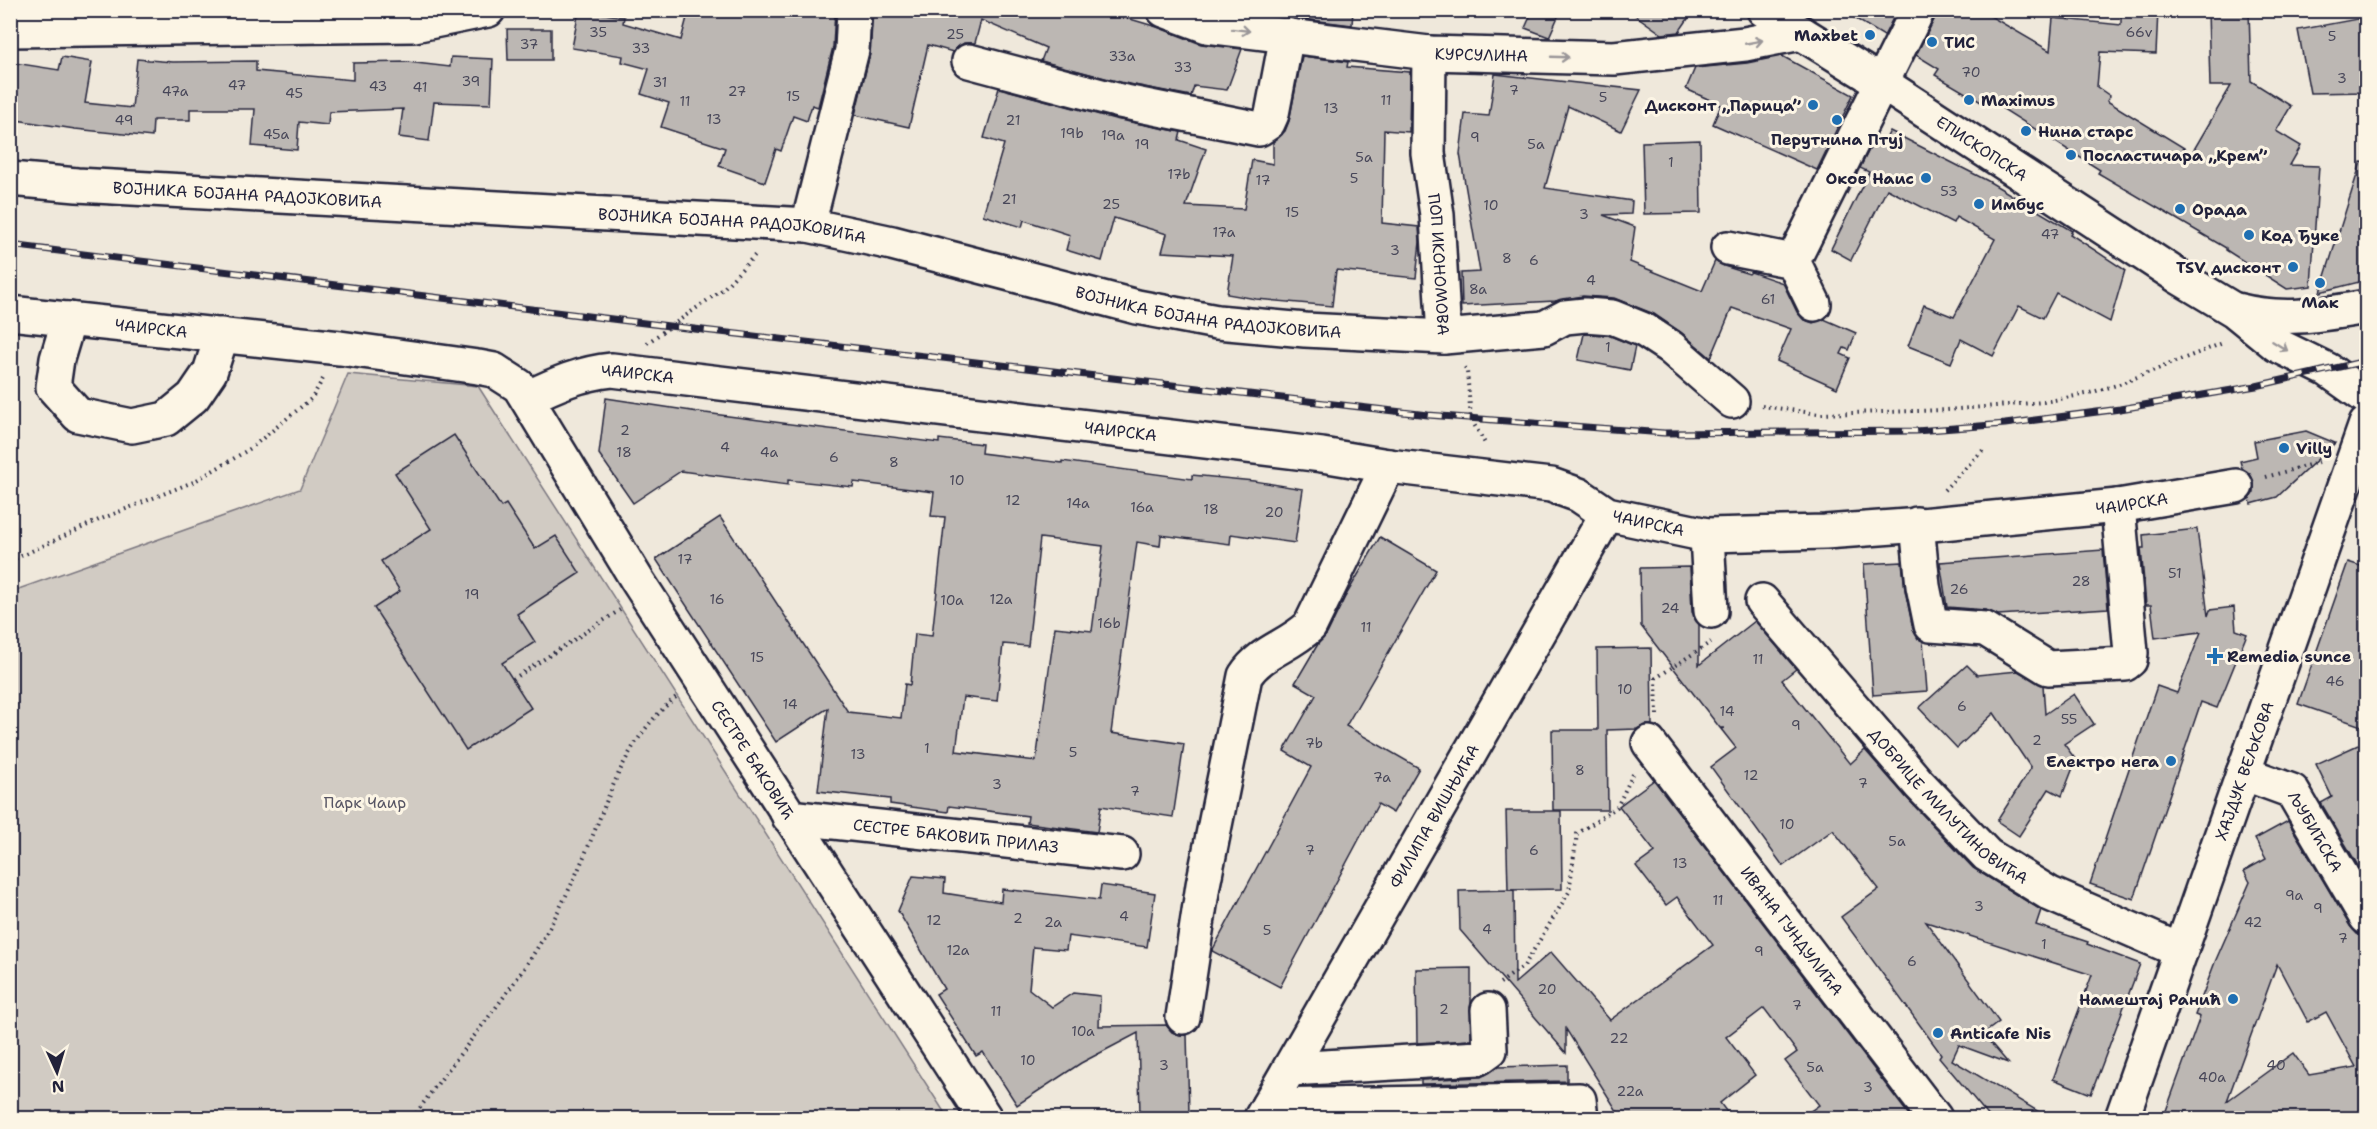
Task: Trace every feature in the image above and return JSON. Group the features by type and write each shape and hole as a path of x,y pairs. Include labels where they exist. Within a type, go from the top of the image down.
{"street":[{"path":"10,30 83,20 414,25 488,10"},
{"path":"808,225 852,50 854,10"},
{"name":"КУРСУЛИНА","path":"1164,10 1207,26 1429,53 1614,58 1746,44 1801,33"},
{"name":"ЕПИСКОПСКА","path":"1764,10 1882,82 2242,317"},
{"path":"1792,261 1918,10"},
{"path":"969,61 1120,101 1259,129 1268,123 1272,114 1287,35"},
{"name":"ПОП ИКОНОМОВА","path":"1429,53 1428,153 1437,215 1444,337 1544,327 1564,317 1586,315 1612,317 1644,330 1670,347 1732,401"},
{"name":"ВОЈНИКА БОЈАНА РАДОЈКОВИЋА","path":"10,179 89,186 808,225 892,243 1137,307 1217,322 1305,330 1444,337"},
{"path":"1728,248 1792,261"},
{"path":"1792,261 1814,304"},
{"path":"2242,317 2286,318 2367,307"},
{"name":"ЧАИРСКА","path":"10,313 340,348 478,367 494,370 519,386 527,398 563,380 590,372 612,370 1322,455 1388,466 1551,485 1579,495 1607,514 1707,535 1825,532 2118,506 2218,491 2236,486"},
{"path":"2242,317 2277,345 2328,370 2367,397"},
{"path":"69,319 57,359 53,387 78,415 132,426 166,419 193,397 210,372 222,335"},
{"name":"СЕСТРЕ БАКОВИЋ","path":"527,398 637,579 985,1119"},
{"name":"ХАЈДУК ВЕЉКОВА","path":"2122,1119 2242,773 2367,424"},
{"path":"1183,1017 1203,885 1245,676 1259,659 1292,641 1310,626 1388,466"},
{"path":"1919,524 1923,586 1931,625 1985,629 2048,668 2125,664 2130,660 2131,653 2118,506"},
{"name":"ФИЛИПА ВИШЊИЋА","path":"1264,1112 1607,514"},
{"path":"1707,535 1711,611"},
{"name":"ДОБРИЦЕ МИЛУТИНОВИЋА","path":"1762,601 1919,784 1987,855 2050,894 2181,951"},
{"name":"ИВАНА ГУНДУЛИЋА","path":"1653,749 1935,1119"},
{"name":"ЉУБИЋСКА","path":"2242,773 2292,791 2367,917"},
{"name":"СЕСТРЕ БАКОВИЋ ПРИЛАЗ","path":"789,818 1122,854"},
{"path":"1290,1069 1479,1058 1490,1050 1488,1010"},
{"path":"1264,1112 1579,1100 1581,1119"}],"path":[{"path":"612,370 669,326 722,290"},
{"path":"1732,401 1819,414 1947,410 2044,402 2117,385 2241,336 2242,317"},
{"path":"1444,337 1467,371 1471,419 1506,480"},
{"path":"10,561 101,519 193,482 228,462 251,448 312,398 329,368"},
{"path":"1919,524 1948,483 1985,448"},
{"path":"2236,486 2323,461"},
{"path":"513,680 621,610"},
{"path":"1488,1010 1487,992 1524,966 1569,892 1577,834 1617,807 1653,749 1656,678 1711,643 1711,611"},
{"path":"413,1119 493,1013 542,941 574,878 625,757 643,729 661,709 678,695"}],"green space":[{"name":"Парк Чаир","path":"348,374 478,386 948,1118 11,1118 10,592 300,489"}],"building":[{"path":"579,10 624,17 623,23 681,40 689,10 835,10 833,47 818,107 812,105 807,121 793,116 781,151 776,149 765,182 719,166 725,148 661,127 669,103 641,94 649,69 622,62 623,56 572,48"},
{"path":"873,10 1100,10 1157,27 1201,44 1242,49 1227,90 1194,86 1191,96 1124,83 1041,61 1046,48 981,20 975,43 964,43 953,52 928,45 909,127 855,115 870,54"},
{"path":"1279,10 1353,10 1352,25 1279,16"},
{"path":"1533,10 1561,10 1549,37 1525,28"},
{"path":"1628,10 1694,10 1679,32 1662,34"},
{"path":"1841,10 1897,10 1884,36"},
{"path":"1936,10 1980,10 2050,51 2053,18 2121,25 2121,10 2158,10 2156,54 2100,52 2097,87 2110,96 2107,101 2192,153 2231,86 2210,86 2208,10 2249,10 2251,81 2291,106 2276,131 2301,146 2290,165 2319,166 2311,286 2287,289 2226,248 2098,173 2100,170 1989,100 1986,105 1935,75 1939,69 1916,55 1935,18"},
{"path":"2362,18 2367,43 2367,92 2310,93 2298,30"},
{"path":"507,29 551,29 551,60 508,60"},
{"path":"1302,56 1348,62 1347,67 1410,72 1409,132 1384,130 1382,223 1419,227 1420,242 1416,278 1336,270 1332,306 1256,299 1227,294 1233,256 1162,252 1167,234 1114,218 1102,261 1066,250 1070,235 1024,220 1022,227 983,215 1004,144 984,138 999,88 1115,119 1181,132 1179,140 1206,149 1186,206 1244,209 1252,160 1273,164 1273,142 1285,131 1289,121"},
{"path":"1782,56 1853,95 1817,170 1713,124 1721,105 1686,89 1695,68 1747,63"},
{"path":"62,57 92,62 85,103 132,108 137,59 173,62 256,61 256,71 353,80 353,63 407,62 450,67 451,57 493,59 491,104 434,102 429,141 399,137 403,109 329,112 328,125 299,122 297,150 252,146 255,109 190,109 190,120 153,120 152,137 10,119 10,89 15,63 59,70"},
{"path":"1495,74 1641,90 1621,131 1568,106 1545,188 1632,201 1631,214 1603,215 1635,227 1630,262 1702,291 1715,261 1749,274 1751,272 1783,283 1797,312 1803,319 1813,323 1824,319 1856,333 1849,350 1844,348 1841,354 1850,358 1837,388 1777,361 1791,329 1732,308 1711,358 1682,333 1654,314 1614,298 1583,296 1555,301 1462,306 1461,273 1480,272 1460,154 1465,114 1489,116"},
{"path":"1890,131 1988,181 2072,231 2070,234 2125,270 2110,322 2056,293 2043,318 2019,306 1993,356 1961,339 1951,363 1908,346 1924,305 1954,317 1995,239 1956,217 1953,223 1887,189 1851,260 1831,249 1869,172 1860,168 1874,140 1883,144"},
{"path":"1700,140 1701,213 1644,214 1642,142"},
{"path":"2361,162 2367,163 2367,280 2320,292"},
{"path":"1584,334 1608,335 1635,346 1630,370 1578,360"},
{"path":"606,398 939,443 939,439 982,444 981,453 1062,463 1062,461 1192,479 1192,475 1254,481 1303,489 1295,543 1231,534 1230,544 1161,535 1160,546 1137,542 1111,733 1184,744 1173,817 1101,806 1097,832 1027,823 1028,816 949,806 948,812 890,804 890,799 818,791 828,708 776,742 656,559 720,517 848,712 901,718 905,684 910,685 915,634 932,636 945,517 931,516 934,492 854,482 853,487 788,480 788,485 681,471 633,503 599,454","holes":["1040,538 1103,546 1092,631 1055,627 1036,761 956,751 963,697 997,701 1003,644 1028,646"]},
{"path":"2306,431 2335,443 2277,497 2251,504 2250,498 2254,492 2254,482 2250,474 2242,468 2240,461 2257,457 2254,441"},
{"path":"454,435 501,507 506,504 535,549 556,536 580,573 517,614 535,642 502,663 531,708 466,750 374,608 400,591 381,561 431,529 395,473"},
{"path":"2197,529 2208,616 2210,610 2234,607 2236,630 2247,634 2217,708 2201,702 2134,899 2090,884 2157,686 2177,693 2201,632 2155,638 2151,605 2146,605 2141,548 2144,548 2143,535"},
{"path":"1380,537 1436,570 1346,726 1419,768 1393,813 1378,804 1280,987 1212,951 1311,767 1284,751 1316,695 1295,683 1318,644 1327,634 1345,597"},
{"path":"2103,550 2108,608 1998,615 1986,610 1947,607 1940,562"},
{"path":"1902,562 1913,629 1918,639 1923,641 1927,691 1873,695 1864,564"},
{"path":"2348,562 2367,568 2367,728 2298,704"},
{"path":"1690,567 1692,612 1699,624 1699,665 1755,621 1796,669 1782,680 1850,764 1865,750 1973,868 2041,910 2036,925 2088,942 2087,944 2140,964 2091,1094 2053,1079 2092,975 1926,922 1999,1022 1983,1034 2008,1063 1959,1045 1952,1060 2051,1119 1991,1119 1939,1057 1941,1054 1841,917 1879,889 1833,830 1783,866 1711,767 1736,748 1721,729 1724,728 1720,728 1641,626 1640,568"},
{"path":"1651,648 1652,725 1637,729 1607,730 1608,810 1553,810 1552,730 1598,730 1597,649"},
{"path":"1967,665 1977,675 2018,671 2043,685 2045,714 2074,694 2094,724 2064,744 2076,760 2062,796 2049,789 2019,836 1997,821 2031,768 1994,713 1957,748 1919,708"},
{"path":"2367,741 2367,881 2321,803 2332,797 2316,764"},
{"path":"1654,780 1912,1119 1799,1119 1819,1105 1785,1061 1797,1052 1764,1008 1726,1037 1755,1075 1720,1103 1732,1119 1622,1119 1566,1029 1566,1053 1460,930 1459,891 1514,890 1515,983 1551,952 1610,1020 1713,945 1677,897 1666,905 1636,866 1655,852 1619,806"},
{"path":"1506,811 1561,811 1562,889 1508,890"},
{"path":"2288,821 2350,926 2357,934 2367,936 2367,1119 2163,1119 2200,1017 2195,1015 2250,882 2244,871 2266,859 2255,839","holes":["2277,964 2308,1022 2326,1012 2356,1067 2309,1075 2293,1053 2227,1101"]},
{"path":"913,876 945,879 944,893 1001,902 1002,889 1099,900 1101,885 1155,893 1147,947 1068,936 1066,950 1033,947 1029,989 1052,1007 1073,993 1100,996 1099,1026 1166,1025 1172,1032 1187,1035 1189,1114 1140,1114 1138,1033 1081,1063 1017,1105 983,1052 976,1056 936,994 944,989 898,911"},
{"path":"1471,968 1471,1040 1417,1043 1416,969"},
{"path":"1567,1065 1567,1081 1421,1084 1421,1080 1481,1077 1498,1067"}],"railway":[{"path":"10,245 669,326 1428,415 1664,433 1916,431 2005,424 2120,409 2256,386 2366,361"}],"place":[{"name":"Maxbet","path":"1870,35"},
{"name":"ТИС","path":"1932,42"},
{"name":"Maximus","path":"1969,100"},
{"name":"Дисконт „Парица”","path":"1813,105"},
{"name":"Перутнина Птуј","path":"1837,120"},
{"name":"Нина старс","path":"2026,131"},
{"name":"Посластичара „Крем”","path":"2071,155"},
{"name":"Оков Наис","path":"1926,178"},
{"name":"Имбус","path":"1979,204"},
{"name":"Орада","path":"2180,209"},
{"name":"Код Ђуке","path":"2249,235"},
{"name":"TSV дисконт","path":"2293,267"},
{"name":"Мак","path":"2320,283"},
{"name":"Villy","path":"2284,448"},
{"name":"Remedia sunce","path":"2215,656"},
{"name":"Електро нега","path":"2171,761"},
{"name":"Намештај Ранић","path":"2233,999"},
{"name":"Anticafe Nis","path":"1938,1033"}]}
